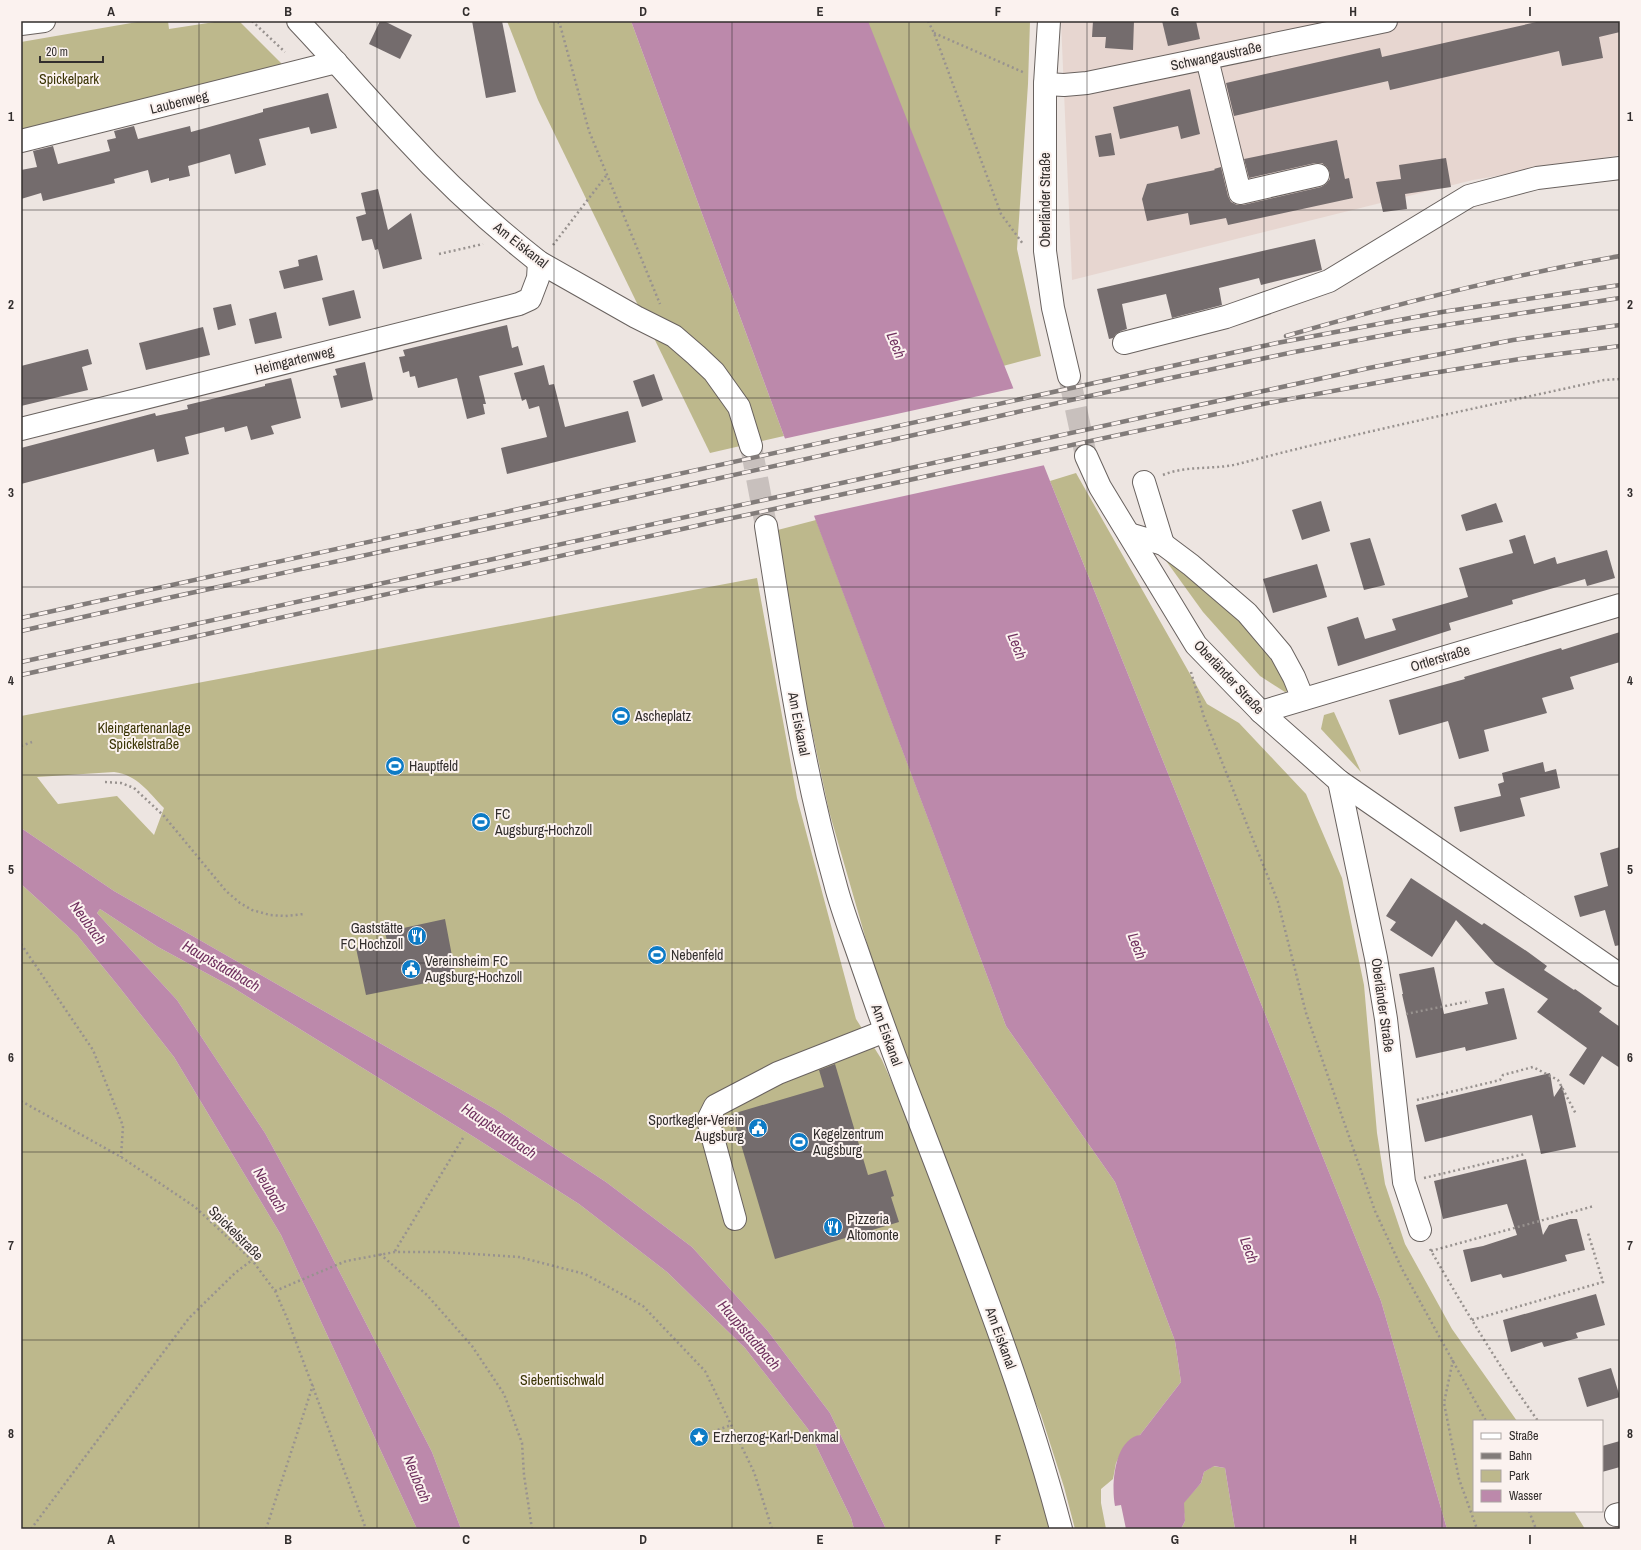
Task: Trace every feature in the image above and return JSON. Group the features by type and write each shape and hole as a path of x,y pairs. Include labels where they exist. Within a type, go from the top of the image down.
{"street":[{"path":"21,24 44,21"},
{"name":"Am Eiskanal","path":"298,21 405,139 453,186 510,238 539,262 636,317 674,336 696,355 714,372 739,407 750,446"},
{"name":"Oberländer Straße","path":"1049,21 1045,84 1045,252 1053,308 1068,376"},
{"name":"Schwangaustraße","path":"1045,84 1064,85 1087,83 1207,59 1326,27 1386,21"},
{"path":"1207,59 1240,193 1318,175"},
{"name":"Laubenweg","path":"21,141 336,62"},
{"path":"1124,343 1226,317 1329,281 1469,196 1537,178 1620,168"},
{"name":"Heimgartenweg","path":"21,429 519,304 530,298 538,278 539,262"},
{"name":"Oberländer Straße","path":"1086,456 1100,486 1196,645 1261,712 1339,781 1619,973"},
{"path":"1144,482 1163,544"},
{"name":"Am Eiskanal","path":"766,526 789,670 815,808 835,885 885,1031 1011,1367 1032,1429 1061,1529"},
{"path":"1129,534 1163,544 1247,613 1281,653 1294,677 1303,699"},
{"name":"Ortlerstraße","path":"1261,712 1620,605"},
{"name":"Oberländer Straße","path":"1339,781 1376,958 1386,1019 1404,1182 1420,1230"},
{"path":"736,1219 708,1120 715,1106 778,1073 885,1031"}],"path":[{"path":"252,21 290,56 307,69"},
{"path":"553,21 559,22 589,132 646,274"},
{"path":"928,21 934,33 1001,214 1025,246"},
{"path":"934,33 1034,76 1045,84"},
{"path":"539,262 606,175"},
{"path":"439,254 510,238"},
{"path":"1144,482 1173,471 1233,465 1324,442 1604,380 1620,378"},
{"path":"1191,671 1204,717 1278,902 1306,1013 1375,1210 1402,1269 1485,1420"},
{"path":"21,746 32,742"},
{"path":"104,782 121,783 134,788 164,816 226,891 240,903 252,910 270,915 285,916 304,914"},
{"path":"21,944 94,1050 123,1126 121,1157"},
{"path":"1386,1019 1470,1001"},
{"path":"1395,1106 1500,1080 1503,1075 1533,1067 1558,1080 1576,1114"},
{"name":"Spickelstraße","path":"21,1101 121,1157 195,1207 252,1260 275,1291 287,1318 366,1529"},
{"path":"394,1252 464,1138"},
{"path":"1404,1182 1525,1154"},
{"path":"1432,1251 1594,1206"},
{"path":"1420,1230 1503,1372 1537,1420"},
{"path":"1472,1320 1603,1282 1588,1233"},
{"path":"275,1291 346,1261 394,1252 444,1252 519,1256 585,1274 643,1306 705,1371 754,1472 772,1529"},
{"path":"380,1254 432,1301 472,1346 504,1394 522,1443 524,1475 532,1529"},
{"path":"31,1529 189,1318 235,1273 252,1260"},
{"path":"1453,1360 1444,1403 1459,1479 1477,1529"},
{"path":"266,1529 313,1385"},
{"path":"699,1437 731,1425"},
{"path":"1529,1512 1536,1529"}],"shaded area":[{"path":"1061,21 1620,21 1620,155 1473,180 1072,280"}],"green space":[{"name":"Spickelpark","path":"143,21 168,21 169,29 221,21 239,21 285,67 21,138 21,42"},
{"path":"507,21 631,21 784,436 710,453 538,100"},
{"path":"867,21 1030,21 1028,84 1017,249 1041,356 1003,366"},
{"path":"1076,473 1207,704 1239,723 1306,794 1342,878 1364,985 1377,1133 1385,1184 1405,1244 1452,1329 1516,1420 1473,1420 1473,1512 1575,1512 1585,1529 1447,1529 1381,1301 1050,481"},
{"path":"816,520 1006,1026 1115,1182 1175,1341 1181,1382 1140,1435 1128,1442 1124,1447 1116,1463 1113,1479 1101,1489 1101,1503 1106,1529 1075,1529 1064,1487 1041,1415 1007,1337 887,1013 829,811 770,532"},
{"path":"1164,558 1233,607 1269,650 1294,689 1285,692 1260,676 1203,612"},
{"name":"Kleingartenanlage Spickelstraße","path":"757,578 797,798 856,1019 882,1060 955,1225 1057,1529 886,1529 830,1413 767,1330 692,1247 606,1182 495,1109 114,891 21,828 21,716","holes":["114,772 136,780 164,808 154,835 117,796 58,804 37,777"]},
{"path":"1334,712 1361,772 1321,729 1324,715"},
{"path":"21,884 77,935 174,1057 281,1235 417,1529 21,1529"},
{"name":"Siebentischwald","path":"100,909 158,947 232,987 579,1204 667,1272 745,1348 808,1429 851,1518 854,1529 461,1529 432,1452 317,1228 265,1133 177,1000 97,913"},
{"path":"1213,1466 1225,1468 1235,1529 1181,1529 1185,1521 1183,1503 1201,1483 1204,1472"}],"water":[{"name":"Lech","path":"631,21 868,21 1050,481 1381,1301 1447,1529 1235,1529 1225,1468 1214,1466 1204,1472 1201,1483 1184,1503 1185,1521 1181,1529 1126,1529 1121,1505 1115,1506 1114,1476 1116,1464 1125,1445 1131,1438 1140,1435 1181,1382 1175,1341 1115,1182 1006,1026 784,436"},
{"path":"21,828 114,891 495,1109 606,1182 692,1247 767,1330 830,1413 886,1529 854,1529 851,1518 808,1429 745,1348 667,1272 579,1204 232,987 158,947 100,909 97,913 177,1000 265,1133 317,1228 432,1452 461,1529 417,1529 281,1235 174,1057 77,935 21,884"}],"pier":[{"path":"1015,388 1045,465 813,516 783,439"}],"building":[{"path":"380,21 384,21 412,35 400,59 369,44"},
{"path":"472,21 502,21 516,92 486,98"},
{"path":"1093,21 1134,21 1133,50 1105,48 1106,37 1092,37"},
{"path":"1162,21 1196,21 1200,39 1168,46"},
{"path":"1541,21 1620,21 1620,32 1599,37 1603,58 1562,66 1559,51 1390,90 1388,81 1234,116 1226,83 1380,48 1382,57"},
{"path":"1190,89 1200,134 1181,139 1178,126 1120,139 1113,107"},
{"path":"328,93 337,128 311,134 309,127 259,139 266,165 235,174 230,154 188,166 190,176 169,181 169,178 151,183 148,170 114,179 115,183 43,201 41,193 21,199 21,170 37,167 33,151 53,146 58,164 110,151 107,140 116,138 114,131 134,126 138,139 190,126 191,132 263,112 263,109"},
{"path":"1111,133 1115,155 1099,157 1095,136"},
{"path":"1337,140 1345,179 1349,178 1353,198 1228,225 1226,218 1190,225 1188,213 1147,221 1142,199 1147,184 1215,170 1214,169 1221,167 1228,196 1231,202 1237,205 1243,205 1321,187 1330,179 1330,173 1327,167 1322,163 1315,163 1249,178 1244,159"},
{"path":"1446,158 1451,187 1405,194 1407,209 1383,212 1376,182 1401,179 1399,165"},
{"path":"378,189 388,230 411,213 422,259 383,269 378,249 375,250 372,239 362,241 356,217 366,214 361,193"},
{"path":"1315,239 1322,270 1261,285 1259,278 1219,288 1222,305 1172,318 1166,294 1122,304 1127,329 1109,339 1097,289"},
{"path":"317,255 323,280 284,289 279,271 299,266 298,260"},
{"path":"354,290 361,318 329,326 322,298"},
{"path":"231,304 236,325 218,330 213,308"},
{"path":"276,312 282,338 255,344 249,319"},
{"path":"507,325 512,348 518,346 523,365 479,376 486,404 483,404 485,414 467,419 457,378 418,388 415,376 410,377 409,371 403,373 399,357 405,356 403,350"},
{"path":"203,327 210,355 146,370 139,343"},
{"path":"88,349 92,364 82,367 88,390 21,406 21,366"},
{"path":"365,362 373,400 341,408 333,376 337,375 335,369"},
{"path":"544,365 549,385 554,384 565,427 628,411 636,442 507,474 501,448 547,437 539,406 529,409 526,399 522,401 514,373"},
{"path":"654,374 663,400 642,407 633,381"},
{"path":"291,378 301,418 271,426 274,434 251,440 247,426 225,432 224,427 185,437 189,454 157,462 154,449 21,484 21,448 155,413 156,416 188,409 187,405 265,386 265,384"},
{"path":"1321,501 1330,531 1302,540 1292,510"},
{"path":"1496,503 1503,522 1466,531 1461,515"},
{"path":"1525,535 1534,564 1555,557 1557,564 1607,550 1615,578 1587,586 1585,579 1512,600 1513,604 1449,623 1451,630 1338,666 1327,627 1358,617 1365,639 1396,630 1392,619 1468,597 1459,568 1513,553 1509,540"},
{"path":"1370,538 1385,585 1364,590 1350,543"},
{"path":"1317,564 1327,597 1273,613 1263,579"},
{"path":"1620,632 1620,662 1570,677 1574,689 1542,698 1547,713 1484,730 1489,751 1459,759 1448,721 1399,735 1389,700 1465,679 1464,677 1561,648 1562,650"},
{"path":"1543,762 1545,772 1556,769 1560,788 1520,798 1525,816 1460,832 1454,807 1501,796 1498,784 1504,782 1502,773"},
{"path":"1620,847 1620,945 1615,946 1605,910 1580,917 1574,896 1608,886 1600,853"},
{"path":"1411,878 1482,925 1484,923 1528,952 1547,966 1544,970 1602,1008 1599,1012 1620,1027 1620,1068 1602,1056 1584,1085 1569,1075 1587,1048 1537,1012 1548,999 1495,964 1456,920 1432,957 1390,930 1396,922 1386,916"},
{"name":"Vereinsheim FC Augsburg-Hochzoll","path":"445,919 456,977 366,995 356,948 387,941 385,932"},
{"path":"1434,967 1444,1014 1488,1004 1485,992 1504,988 1517,1039 1466,1051 1465,1047 1416,1058 1399,974"},
{"name":"Kegelzentrum Augsburg","path":"835,1064 868,1175 886,1170 894,1196 891,1197 899,1222 775,1259 732,1114 824,1087 819,1070"},
{"path":"1550,1073 1554,1097 1562,1085 1576,1147 1541,1154 1532,1115 1425,1142 1416,1105"},
{"path":"1526,1159 1543,1235 1549,1225 1570,1219 1577,1219 1585,1250 1565,1255 1567,1261 1503,1278 1501,1274 1471,1282 1463,1250 1483,1246 1517,1235 1507,1204 1443,1219 1434,1181"},
{"path":"1596,1294 1605,1325 1576,1333 1578,1338 1544,1347 1542,1342 1511,1352 1503,1320"},
{"path":"1611,1368 1620,1397 1587,1407 1578,1378"},
{"path":"1620,1441 1620,1467 1603,1472 1603,1446"}],"tunnel":[{"path":"1069,376 1086,456"},
{"path":"751,446 766,526"}],"railway":[{"path":"1286,336 1452,292 1536,272 1620,256"},
{"path":"21,618 1277,343 1442,312 1620,285"},
{"path":"21,631 1294,352 1407,331 1620,298"},
{"path":"21,662 1369,368 1513,340 1620,325"},
{"path":"21,675 723,520 1263,404 1408,377 1520,359 1620,346"}],"place":[{"name":"Ascheplatz","path":"621,716"},
{"name":"Hauptfeld","path":"395,766"},
{"name":"FC Augsburg-Hochzoll","path":"481,822"},
{"name":"Gaststätte FC Hochzoll","path":"417,936"},
{"name":"Nebenfeld","path":"657,955"},
{"name":"Vereinsheim FC Augsburg-Hochzoll","path":"411,969"},
{"name":"Sportkegler-Verein Augsburg","path":"758,1128"},
{"name":"Kegelzentrum Augsburg","path":"799,1142"},
{"name":"Pizzeria Altomonte","path":"833,1227"},
{"name":"Erzherzog-Karl-Denkmal","path":"699,1437"}],"water label":[{"name":"Neubach","path":"88,923"},
{"name":"Hauptstadtbach","path":"221,966"},
{"name":"Hauptstadtbach","path":"499,1131"},
{"name":"Neubach","path":"270,1190"},
{"name":"Hauptstadtbach","path":"749,1335"},
{"name":"Neubach","path":"417,1479"}]}
